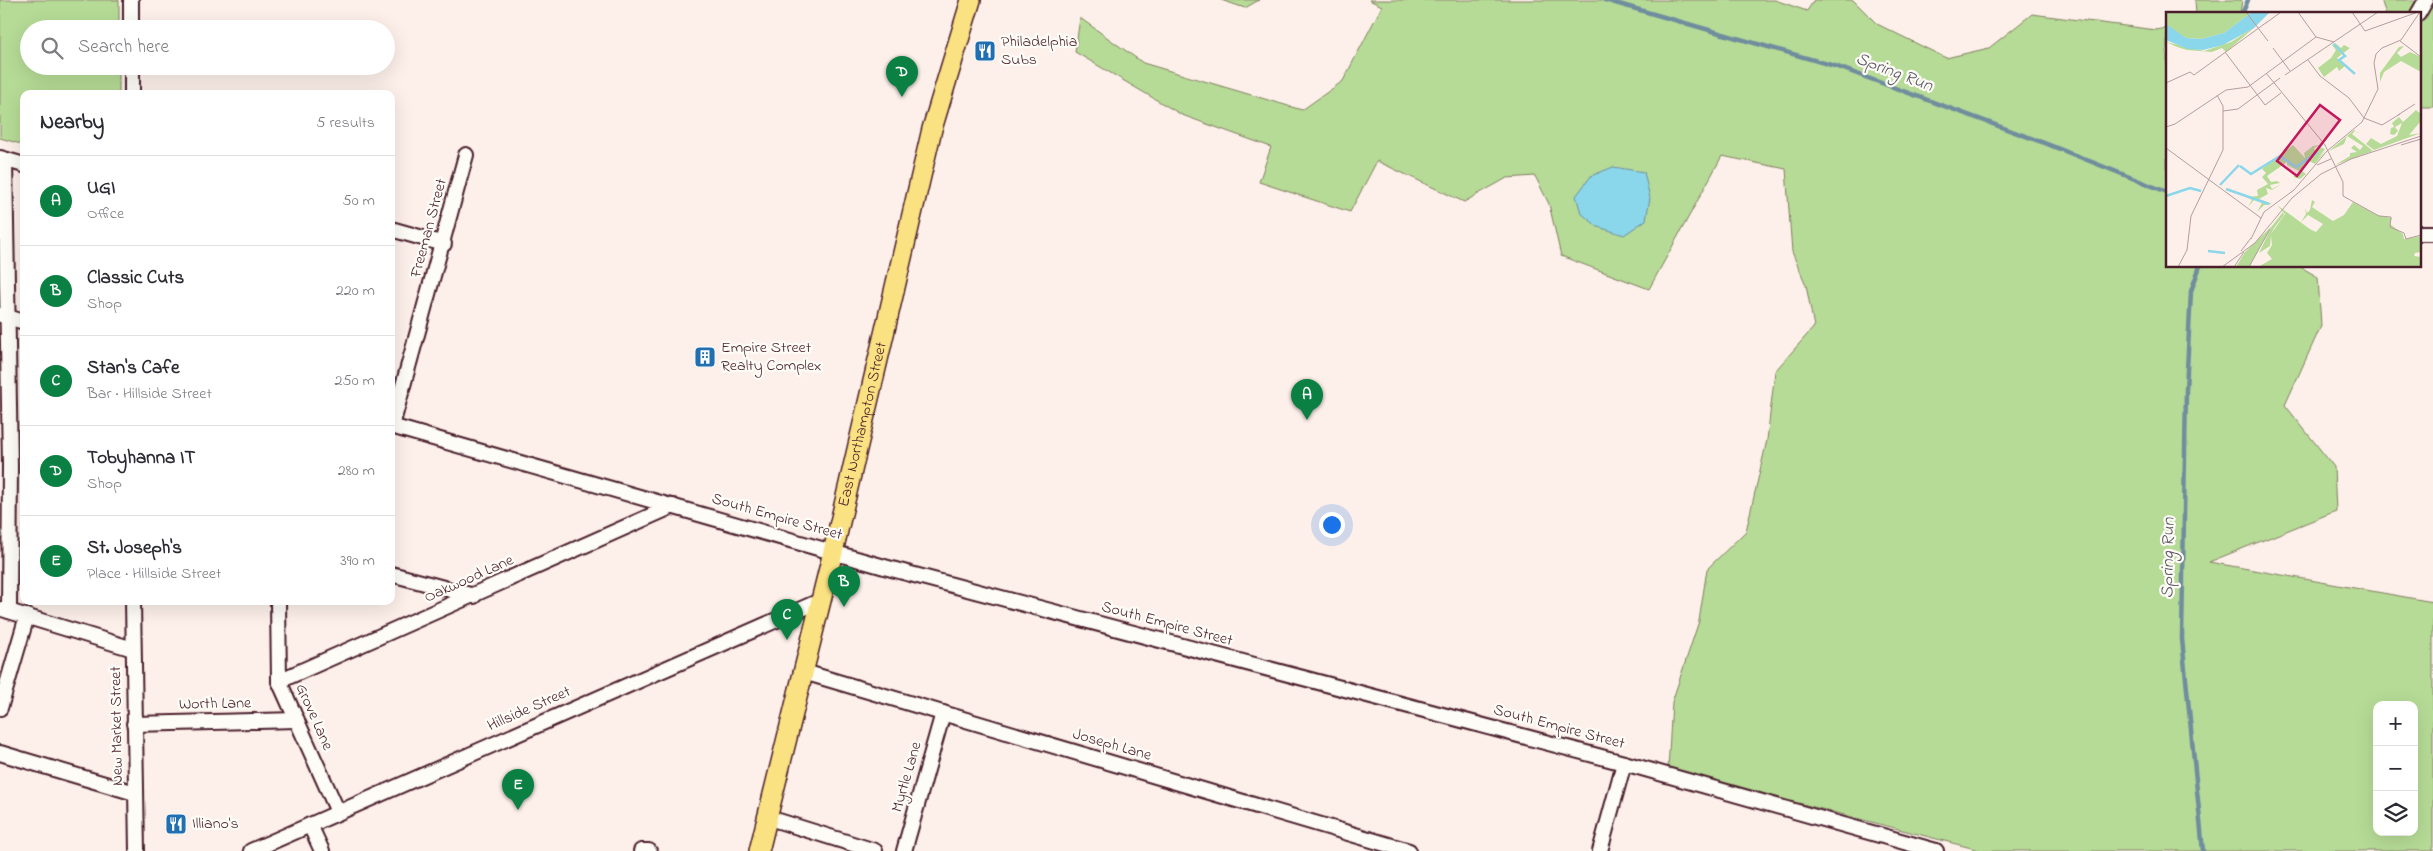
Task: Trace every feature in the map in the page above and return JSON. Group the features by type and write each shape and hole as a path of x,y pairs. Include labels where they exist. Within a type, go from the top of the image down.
{"main road":[{"name":"East Northampton Street","path":"759,851 834,552 932,129 971,0"}],"street":[{"path":"130,0 131,20"},
{"path":"2419,12 2426,0"},
{"path":"132,75 132,90"},
{"name":"Freeman Street","path":"395,416 444,244 466,155"},
{"path":"20,164 3,159 5,610 133,649"},
{"path":"395,230 444,244"},
{"path":"2420,233 2433,233"},
{"path":"4,316 20,321"},
{"name":"South Empire Street","path":"395,427 834,552 1624,763 1936,851"},
{"name":"Oakwood Lane","path":"279,681 673,506"},
{"path":"395,575 474,596"},
{"name":"Hillside Street","path":"251,851 822,600"},
{"name":"New Market Street","path":"133,605 137,851"},
{"name":"Grove Lane","path":"278,605 279,681 338,812"},
{"path":"0,708 28,616"},
{"name":"Joseph Lane","path":"804,672 1409,851"},
{"name":"Myrtle Lane","path":"904,851 943,713"},
{"name":"Worth Lane","path":"134,724 297,720"},
{"path":"0,753 135,793"},
{"path":"1600,851 1624,763"},
{"path":"766,818 875,851"},
{"path":"310,825 322,851"},
{"path":"641,851 649,851"}],"green space":[{"path":"0,0 119,0 119,20 20,20 20,75 119,75 119,90 20,90 20,144 0,138"},
{"path":"1221,0 1259,0 1245,8"},
{"path":"1369,0 1775,0 1807,11 1814,0 1853,0 1877,24 1946,58 1989,48 2032,14 2156,30 2166,28 2166,268 2302,268 2318,277 2321,326 2285,405 2334,467 2336,511 2209,562 2433,602 2433,851 1983,851 1668,769 1672,702 1699,621 1707,569 1746,531 1767,440 1775,371 1814,327 1806,285 1792,252 1786,169 1722,156 1649,289 1561,256 1549,204 1535,176 1507,178 1464,202 1377,161 1350,212 1259,182 1271,147 1182,115 1075,52 1080,18 1143,63 1302,110 1343,81 1382,6"},
{"path":"2195,0 2242,0 2240,12 2196,12"},
{"path":"2381,0 2433,0 2433,107 2421,107 2420,105 2420,12 2385,12"}],"water":[{"path":"1613,167 1644,172 1650,198 1646,220 1624,235 1598,227 1581,213 1576,196 1591,176"}],"waterway":[{"name":"Spring Run","path":"1605,0 1838,67 2047,144 2166,192"},
{"path":"2243,12 2248,0"},
{"name":"Spring Run","path":"2199,268 2191,291 2186,390 2182,639 2203,851"}],"place":[{"name":"Philadelphia Subs","path":"985,51"},
{"name":"Tobyhanna IT","path":"902,97"},
{"name":"Empire Street Realty Complex","path":"705,357"},
{"name":"UGI","path":"1307,420"},
{"name":"Classic Cuts","path":"844,607"},
{"name":"Stan's Cafe","path":"787,640"},
{"name":"St. Joseph's","path":"518,810"},
{"name":"Illiano's","path":"176,824"}]}
